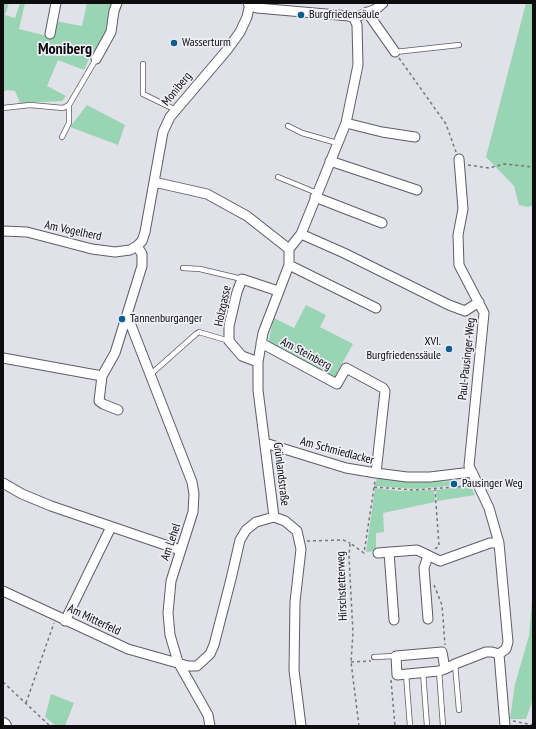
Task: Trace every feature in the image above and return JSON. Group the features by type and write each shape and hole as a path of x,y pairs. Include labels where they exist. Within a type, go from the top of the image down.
{"street":[{"path":"50,34 56,3"},
{"path":"96,58 111,32 114,11 117,3"},
{"path":"154,182 206,194 247,216 290,249 301,234 346,123 358,65 357,25 354,18 383,3"},
{"name":"Moniberg","path":"137,246 142,241 145,232 163,132 170,117 227,50 240,32 249,4 349,16 354,18"},
{"path":"367,12 395,52"},
{"path":"346,123 382,132 415,137"},
{"path":"330,161 417,190"},
{"name":"Paul-Pausinger-Weg","path":"459,162 462,209 458,236 459,265 484,313 469,466 472,472"},
{"path":"316,195 382,223"},
{"name":"Am Vogelherd","path":"3,231 27,232 92,249 107,251 130,250 137,246"},
{"path":"301,234 344,253 449,305 465,311 479,302"},
{"path":"118,410 99,401 102,376 115,353 142,266 142,254 137,246"},
{"name":"Grünlandstraße","path":"290,249 289,265 278,291 261,343 258,362 258,390 274,517 286,521 297,531 301,549 295,602 294,670 301,726"},
{"path":"289,265 376,308"},
{"name":"Holzgasse","path":"258,362 242,356 229,341 229,326 242,279 278,291"},
{"name":"Am Lehel","path":"127,315 192,482 193,512 171,581 168,613 170,635 178,662 208,715 210,726"},
{"name":"Am Steinberg","path":"261,343 337,384 346,368 383,388 384,391 376,474"},
{"path":"3,358 102,376"},
{"name":"Am Schmiedlacker","path":"265,443 346,468 376,474 407,477 430,477 472,472"},
{"path":"472,472 489,508 499,543 508,642 506,649 499,654"},
{"path":"3,483 22,494 51,506 111,528 180,550"},
{"path":"178,662 188,666 197,666 210,654 232,579 240,540 246,530 256,522 274,517"},
{"path":"61,619 111,528"},
{"path":"378,553 417,550 440,561 490,543 499,543"},
{"path":"389,552 394,620"},
{"path":"428,556 424,568 428,619"},
{"name":"Am Mitterfeld","path":"3,591 128,649 147,656 178,662"},
{"path":"442,670 442,652 396,656 401,674 442,670 486,652 499,654"},
{"path":"499,654 504,722"}],"lane":[{"path":"395,52 459,45"},
{"path":"62,137 68,123 70,105 96,58"},
{"path":"143,64 141,94 176,110"},
{"path":"3,108 30,105 63,108 70,105"},
{"path":"288,126 302,133 337,143"},
{"path":"278,176 316,195"},
{"path":"183,268 200,269 242,279"},
{"path":"151,374 199,332 229,341"},
{"path":"374,657 396,656"},
{"path":"455,664 458,710"},
{"path":"442,670 443,726"},
{"path":"423,672 427,726"},
{"path":"401,674 410,726"}],"path":[{"path":"395,52 446,124 459,162 489,168 504,164 533,168"},
{"name":"Hirschstetterweg","path":"350,543 364,553 376,474"},
{"path":"374,487 414,490 472,486"},
{"path":"428,556 439,546 435,489"},
{"path":"299,542 343,540 350,543"},
{"name":"Hirschstetterweg","path":"350,543 349,557 352,633 351,662 359,726"},
{"path":"433,583 442,605 446,647 442,652"},
{"path":"26,703 61,619"},
{"path":"351,662 364,661"},
{"path":"394,726 390,678 401,674"},
{"path":"3,682 50,726"},
{"path":"504,722 533,725"}],"green space":[{"path":"3,3 9,3 5,15 15,18 20,3 25,3 19,29 51,37 55,21 82,26 87,3 113,3 103,41 91,55 84,70 58,60 47,86 66,96 62,101 20,103 15,91 7,90 3,92"},
{"path":"526,3 533,3 533,205 528,207 519,205 514,186 486,157"},
{"path":"87,105 125,125 118,145 70,127"},
{"path":"306,305 326,315 320,327 353,344 334,378 268,343 274,318 294,328"},
{"path":"377,478 403,480 441,478 442,482 456,480 457,485 416,489 375,486"},
{"path":"468,486 472,489 475,495 437,501 436,490"},
{"path":"375,488 400,491 434,490 435,502 383,513 384,532 376,533 376,551 366,552"},
{"path":"533,589 533,699 526,719 510,719 515,684 529,636"},
{"path":"51,694 74,703 65,726 56,726 45,717"}],"place":[{"name":"Burgfriedensäule","path":"301,15"},
{"name":"Wasserturm","path":"174,43"},
{"name":"Tannenburganger","path":"122,319"},
{"name":"XVI. Burgfriedenssäule","path":"449,349"},
{"name":"Pausinger Weg","path":"454,484"}],"district":[{"name":"Moniberg","path":"65,49"}]}
